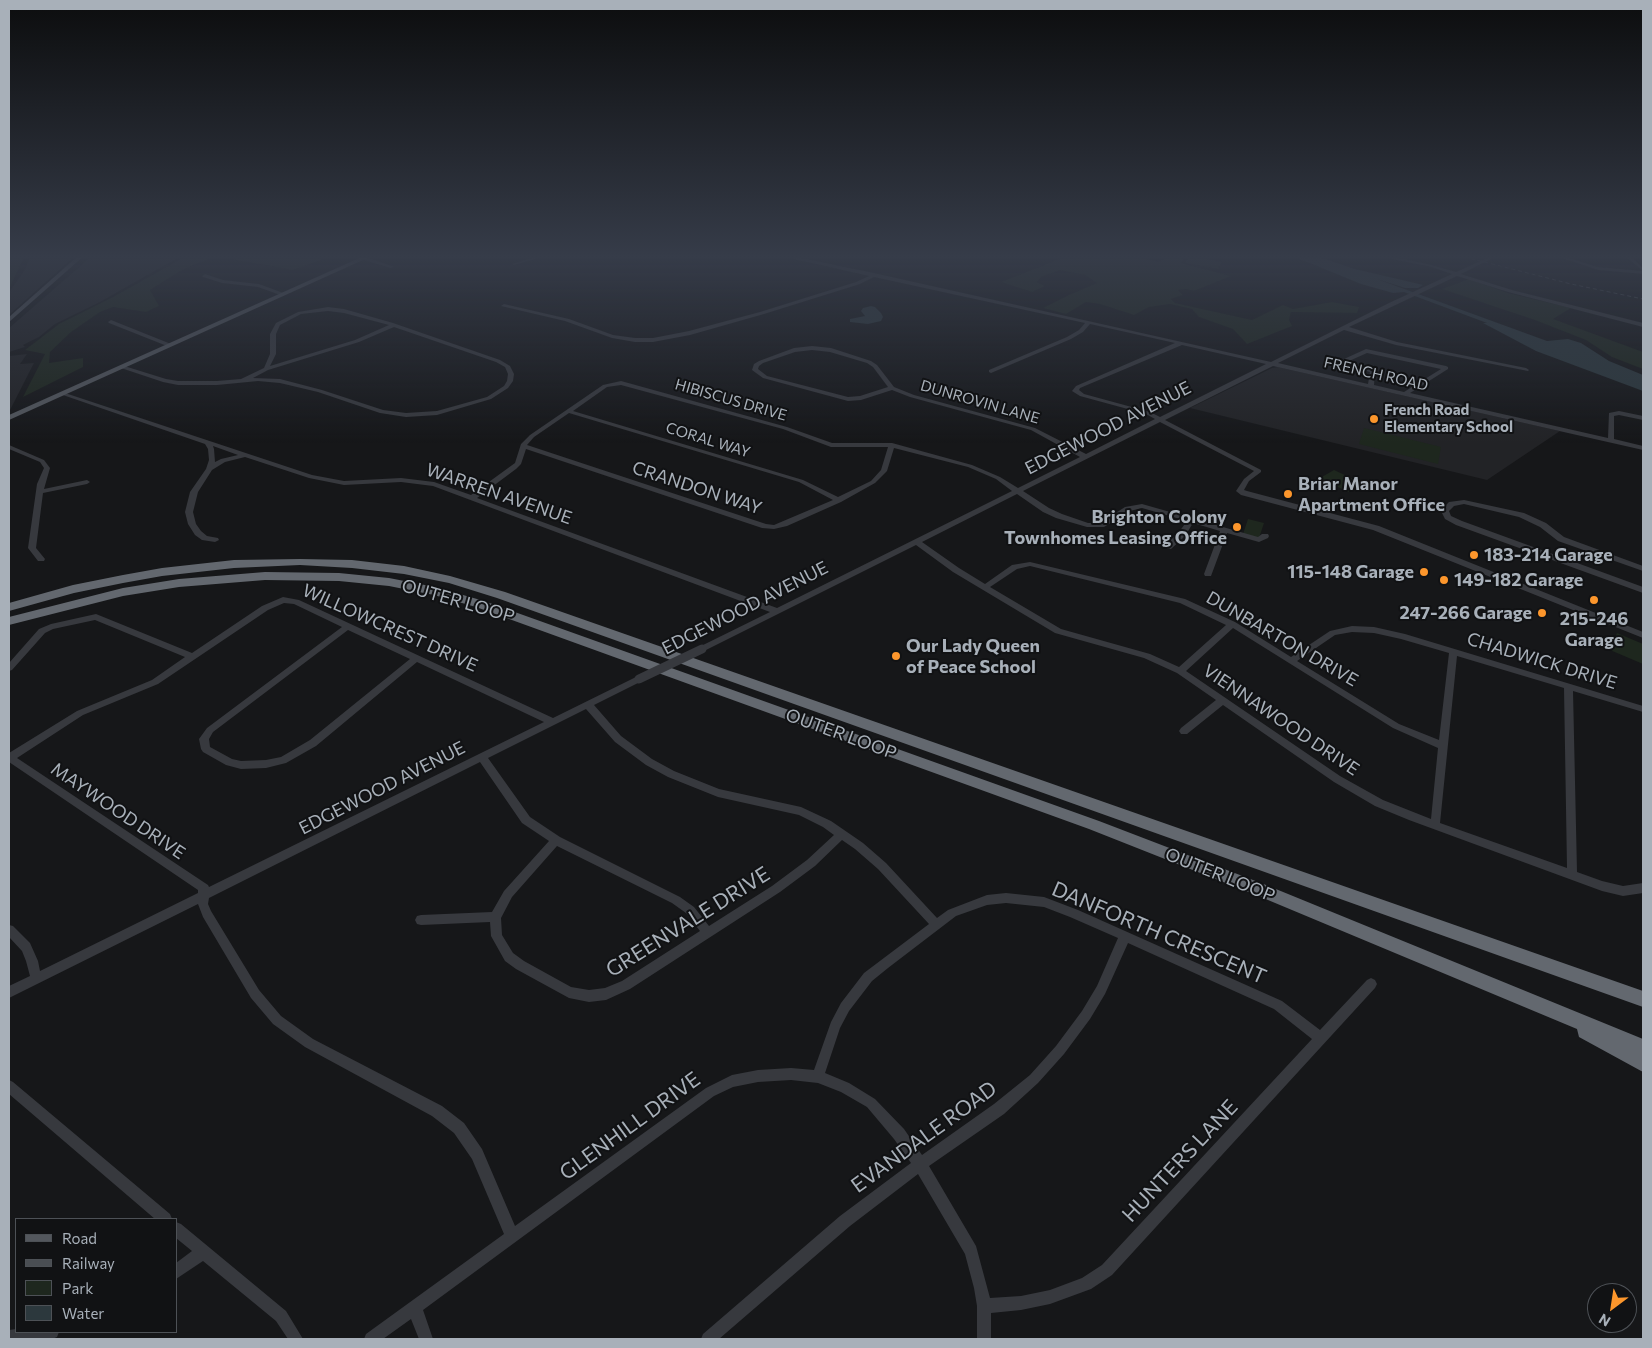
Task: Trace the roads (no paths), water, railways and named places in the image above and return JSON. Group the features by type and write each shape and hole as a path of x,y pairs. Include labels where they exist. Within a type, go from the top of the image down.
{"highway":[{"name":"OUTER LOOP","path":"9,607 73,589 162,572 274,562 352,564 404,570 450,580 511,599 1643,999"},
{"name":"OUTER LOOP","path":"9,621 123,592 179,584 265,576 339,577 389,582 435,591 490,607 1087,823 1261,890 1643,1048"},
{"path":"9,602 49,592 73,589"},
{"path":"1619,990 1643,994"},
{"path":"1557,1013 1601,1041 1643,1063"}],"main road":[{"path":"9,418 231,318"}],"street":[{"path":"269,380 266,370 273,354 275,327 288,318"},
{"path":"122,367 165,381 178,383 269,380 308,388 382,412 413,415 437,412 482,401 501,391 510,381 509,368 498,361 394,325 368,318"},
{"path":"558,318 612,336 635,340 654,340 690,333 747,318"},
{"name":"FRENCH ROAD","path":"1071,318 1643,448"},
{"name":"EDGEWOOD AVENUE","path":"9,992 1365,318"},
{"path":"1615,318 1643,325"},
{"path":"111,322 169,346"},
{"path":"991,370 1069,338 1081,331 1090,322"},
{"path":"242,380 266,370 349,343 394,325"},
{"path":"1345,328 1396,343 1526,370"},
{"path":"1181,343 1075,390 1082,395 1141,410 1259,471 1246,480 1240,491 1244,493 1376,528 1643,635"},
{"path":"821,348 869,362 877,368 892,388 861,398 848,399 762,376 754,368 761,362 794,350 821,348"},
{"path":"1371,386 1373,371 1348,364 1346,360 1366,351 1446,368 1405,394"},
{"name":"HIBISCUS DRIVE","path":"472,498 518,464 523,446 532,436 605,386 621,383 792,430 831,446 892,445 980,469 1059,516 1087,525 1102,524 1128,508 1137,506 1161,510 1224,530"},
{"name":"DUNROVIN LANE","path":"892,388 912,396 1034,429 1086,457"},
{"name":"WARREN AVENUE","path":"63,394 320,479 350,483 396,480 419,481 472,498 776,611"},
{"name":"CORAL WAY","path":"568,411 801,481 838,500"},
{"path":"1611,441 1611,414 1619,413 1643,418"},
{"path":"207,442 211,450 212,460 209,469 194,492 189,512 192,524 198,533 205,538 214,540"},
{"name":"CRANDON WAY","path":"523,446 765,526 774,527 869,485 880,476 892,445"},
{"path":"9,447 46,464 46,472 41,484 32,548 41,559"},
{"path":"209,469 223,460 246,456"},
{"path":"40,492 87,482"},
{"path":"1643,569 1561,539 1543,525 1521,515 1464,502 1452,504 1445,512 1448,517 1459,523 1643,590"},
{"path":"1168,547 1182,534 1192,520"},
{"path":"1208,574 1224,530 1259,540 1265,536"},
{"name":"VIENNAWOOD DRIVE","path":"916,541 956,570 1058,631 1147,656 1180,671 1352,789 1395,810 1572,875 1623,891 1643,888"},
{"name":"DUNBARTON DRIVE","path":"985,588 1015,566 1022,564 1039,565 1168,597 1196,606 1232,624 1408,733 1444,746"},
{"name":"WILLOWCREST DRIVE","path":"9,757 71,717 101,703 148,686 269,605 282,600 296,602 553,722"},
{"path":"9,668 42,631 51,627 96,617 193,657"},
{"path":"1180,671 1232,624"},
{"path":"348,626 210,730 204,739 206,749 229,762 241,765 266,764 290,757 313,743 417,658"},
{"name":"CHADWICK DRIVE","path":"1292,660 1328,635 1352,629 1387,632 1643,709"},
{"path":"1435,825 1453,651"},
{"path":"1568,686 1572,875"},
{"path":"1184,731 1222,700"},
{"path":"588,704 618,738 638,754 671,774 718,793 811,814 859,846 882,866 936,924"},
{"name":"MAYWOOD DRIVE","path":"9,757 200,885 205,891 205,895"},
{"path":"482,757 526,820 556,840 676,900 690,910 708,933"},
{"name":"GREENVALE DRIVE","path":"495,917 497,936 508,957 562,989 578,995 606,994 626,985 793,878 842,835"},
{"path":"421,920 495,917 514,887 556,840"},
{"path":"205,895 203,904 208,914 255,994 277,1020 309,1042 437,1110 458,1128 477,1154 512,1236"},
{"name":"DANFORTH CRESCENT","path":"818,1077 835,1026 855,993 884,964 936,924 968,906 987,900 1006,898 1026,899 1060,907 1278,1005 1321,1038"},
{"path":"9,930 26,947 36,978"},
{"name":"EVANDALE ROAD","path":"708,1339 846,1221 920,1164 999,1109 1022,1090 1045,1067 1086,1015 1101,990 1125,936"},
{"name":"HUNTERS LANE","path":"984,1306 1021,1303 1050,1297 1086,1284 1107,1270 1371,984"},
{"name":"GLENHILL DRIVE","path":"371,1339 415,1309 716,1088 732,1081 758,1076 791,1074 818,1077 845,1087 870,1103 899,1134 920,1164 971,1250 984,1306 984,1339"},
{"path":"9,1086 164,1218"},
{"path":"178,1231 281,1316 296,1339"},
{"path":"178,1271 203,1252"},
{"path":"415,1309 426,1339"},
{"path":"9,1337 43,1333"}],"water":[{"path":"883,318 881,321 868,324 850,322 850,319"},
{"path":"1473,318 1484,318 1547,341 1568,339 1581,343 1609,361 1643,375 1643,391 1536,351 1483,323 1487,323"}],"place":[{"name":"French Road Elementary School","path":"1374,419"},
{"name":"Briar Manor Apartment Office","path":"1288,494"},
{"name":"Brighton Colony Townhomes Leasing Office","path":"1237,527"},
{"name":"183-214 Garage","path":"1474,555"},
{"name":"115-148 Garage","path":"1424,572"},
{"name":"149-182 Garage","path":"1444,580"},
{"name":"215-246 Garage","path":"1594,600"},
{"name":"247-266 Garage","path":"1542,613"},
{"name":"Our Lady Queen of Peace School","path":"896,656"}]}
